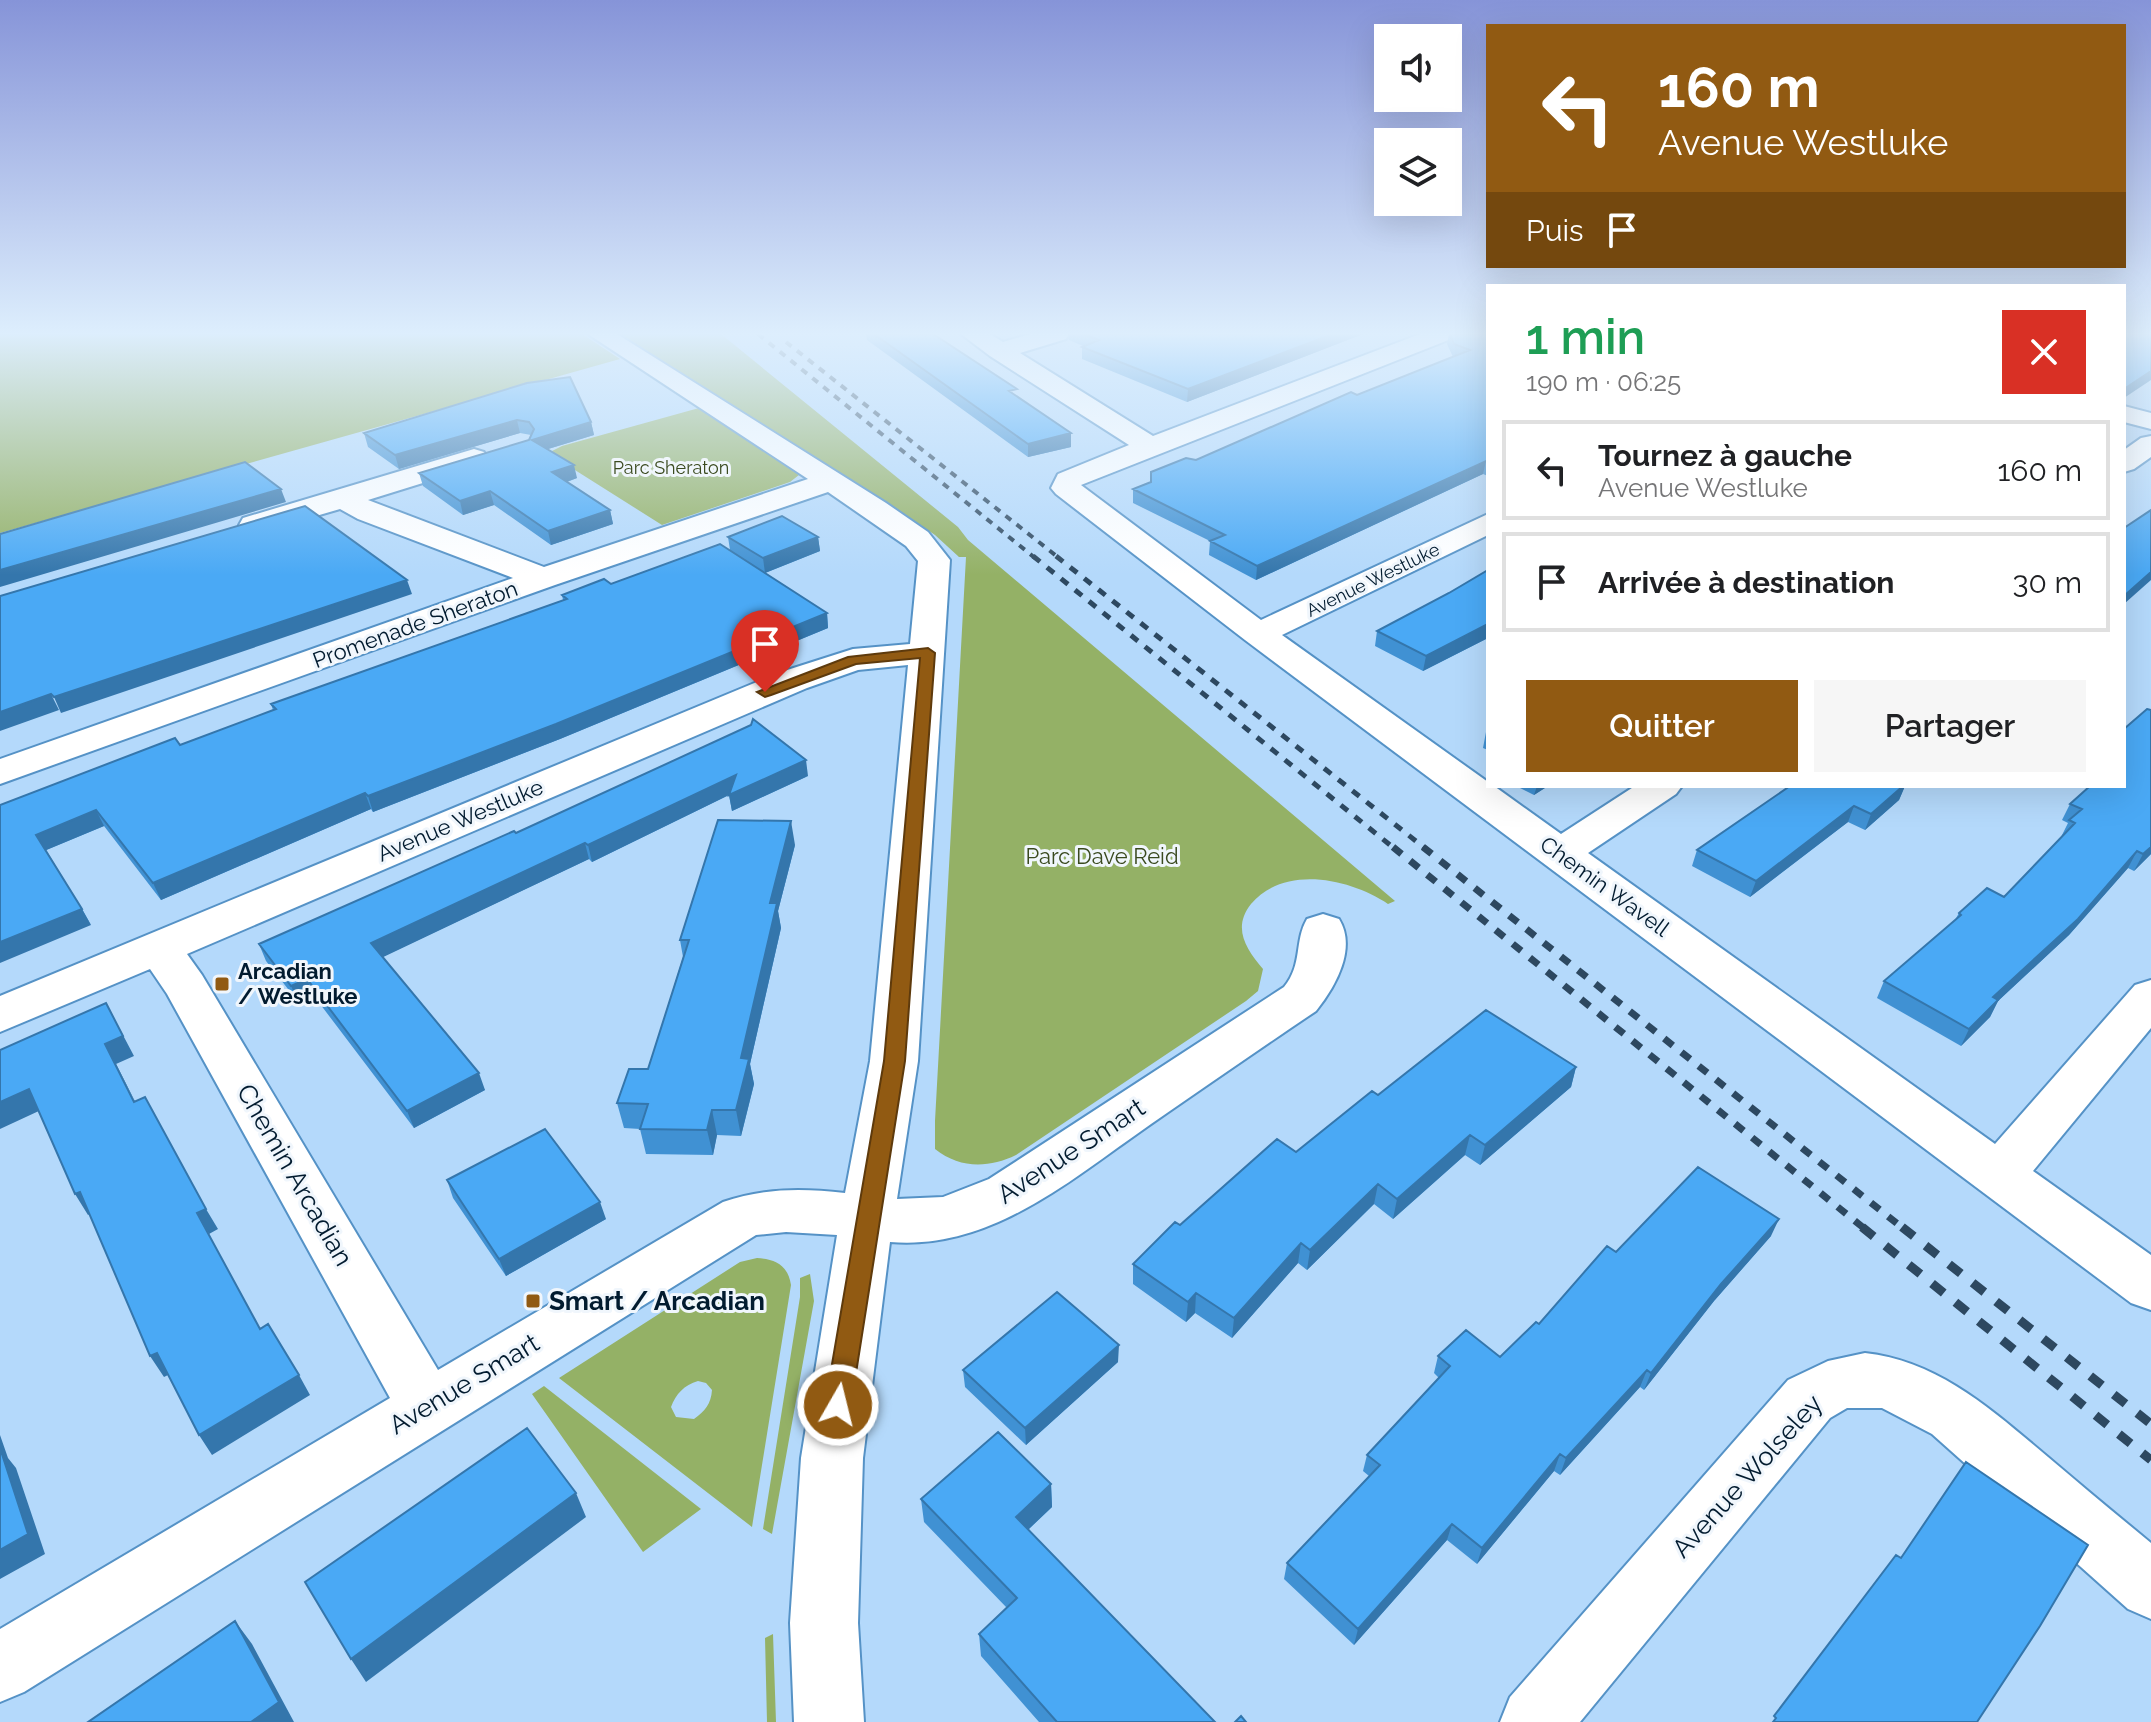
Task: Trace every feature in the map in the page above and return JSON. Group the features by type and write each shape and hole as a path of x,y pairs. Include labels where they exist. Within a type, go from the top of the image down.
{"street":[{"path":"727,414 899,525 931,554 934,570 894,1061 838,1405 829,1498 824,1623 829,1722"},
{"path":"1100,414 1150,446 1232,414"},
{"path":"2126,415 2151,421"},
{"path":"2126,462 2151,444"},
{"name":"Chemin Wavell","path":"1150,446 1066,482 1071,495 2151,1286"},
{"path":"224,534 507,449"},
{"name":"Promenade Sheraton","path":"0,772 543,578 832,481"},
{"path":"343,498 369,513 543,578"},
{"name":"Avenue Westluke","path":"1257,633 1298,617 1486,524"},
{"name":"Avenue Westluke","path":"0,1015 794,680 853,660 928,653"},
{"path":"1560,853 1659,788"},
{"name":"Avenue Smart","path":"0,1668 742,1217 781,1209 867,1218 935,1219 959,1215 1008,1194 1300,999 1318,973 1324,943 1323,929"},
{"name":"Chemin Arcadian","path":"158,947 186,986 427,1407"},
{"path":"1996,1171 2022,1149 2151,996"},
{"name":"Avenue Wolseley","path":"1535,1722 1809,1399 1829,1385 1844,1380 1862,1378 1895,1385 1926,1397 1953,1415 2151,1586"}],"green space":[{"path":"0,414 423,414 0,533"},
{"name":"Parc Sheraton","path":"676,414 708,414 799,475 790,482 662,525 548,453 562,446"},
{"name":"Parc Dave Reid","path":"746,414 820,414 958,527 968,540 1395,901 1388,904 1356,888 1318,880 1300,880 1265,891 1251,904 1242,921 1247,946 1263,969 1258,991 1016,1155 985,1164 954,1160 935,1149 966,557 959,557 935,535"},
{"path":"757,1258 775,1262 787,1272 791,1285 752,1527 559,1378 740,1262","holes":["698,1381 706,1383 712,1390 704,1410 694,1419 676,1417 671,1407 681,1391"]},
{"path":"810,1274 814,1301 772,1534 763,1529 800,1297 800,1278"},
{"path":"544,1386 701,1509 643,1552 532,1394"},
{"path":"773,1634 776,1722 767,1722 765,1638"}],"building":[{"path":"425,414 587,414 591,422 532,440 574,465 552,472 610,510 548,531 490,491 460,501 419,473 529,440 534,429 529,422 517,420 395,455 364,433"},
{"path":"987,414 1043,414 1071,433 1028,444"},
{"path":"1300,414 1486,414 1486,461 1257,566 1210,541 1225,535 1133,489 1151,482 1151,472 1186,458 1196,460"},
{"path":"245,462 281,489 0,570 0,534"},
{"path":"305,506 407,580 0,712 0,596"},
{"path":"2151,510 2151,572 2126,594 2126,527"},
{"path":"782,516 818,537 763,558 728,537"},
{"path":"720,544 827,613 556,724 368,796 365,793 153,883 96,810 36,835 82,909 0,942 0,805 175,738 180,745 276,709 271,704 567,599 562,595 604,579 611,584"},
{"path":"1486,571 1486,625 1426,656 1377,631"},
{"path":"2147,709 2151,710 2151,847 2143,854 2137,851 2078,919 1993,997 1998,1000 1969,1029 1884,981 1961,915 1959,913 1987,888 2004,897 2075,823 2069,820 2082,809 2070,804 2088,788 2126,788 2126,727"},
{"path":"753,719 806,760 729,795 736,775 371,943 479,1073 407,1111 307,979 291,986 259,944 514,831 516,833 751,725"},
{"path":"1787,788 1901,788 1871,814 1854,806 1756,881 1697,850"},
{"path":"718,820 791,821 770,903 777,903 741,1058 749,1059 736,1110 712,1110 707,1130 640,1129 648,1104 617,1103 629,1069 648,1069 689,940 680,940"},
{"path":"106,1003 123,1036 105,1044 134,1102 145,1097 206,1209 197,1213 260,1329 268,1324 299,1375 199,1435 157,1353 150,1356 80,1192 75,1194 29,1089 0,1102 0,1050"},
{"path":"1486,1010 1576,1067 1485,1145 1470,1135 1397,1199 1378,1184 1310,1250 1301,1243 1234,1318 1196,1293 1188,1302 1133,1264 1175,1222 1180,1225 1277,1139 1296,1152 1372,1091 1378,1095"},
{"path":"545,1129 600,1202 499,1259 447,1180"},
{"path":"1698,1167 1779,1219 1721,1284 1651,1373 1647,1370 1566,1458 1560,1454 1482,1548 1452,1524 1358,1629 1287,1563 1380,1465 1367,1455 1450,1366 1438,1356 1466,1330 1500,1357 1536,1322 1539,1324 1607,1246 1616,1252"},
{"path":"1057,1292 1119,1345 1025,1428 963,1370"},
{"path":"527,1428 576,1493 351,1659 305,1582"},
{"path":"998,1432 1051,1484 1016,1517 1215,1722 1057,1722 979,1634 1017,1598 921,1499"},
{"path":"0,1448 28,1534 0,1550"},
{"path":"1966,1462 2088,1545 1977,1722 1773,1722 1774,1716 1896,1555 1901,1558"},
{"path":"235,1621 279,1702 251,1722 88,1722"}],"railway":[{"path":"857,414 1035,558"},
{"path":"877,414 1059,558"},
{"path":"1033,556 1395,849"},
{"path":"1056,556 1426,849"},
{"path":"1393,847 1865,1229"},
{"path":"1423,847 1904,1229"},
{"path":"1862,1227 2151,1460"},
{"path":"1902,1227 2151,1424"}],"place":[{"name":"Arcadian / Westluke","path":"222,984"},
{"name":"Smart / Arcadian","path":"533,1301"}],"route":[{"path":"765,692 853,660 928,653 894,1061 838,1405"}]}
